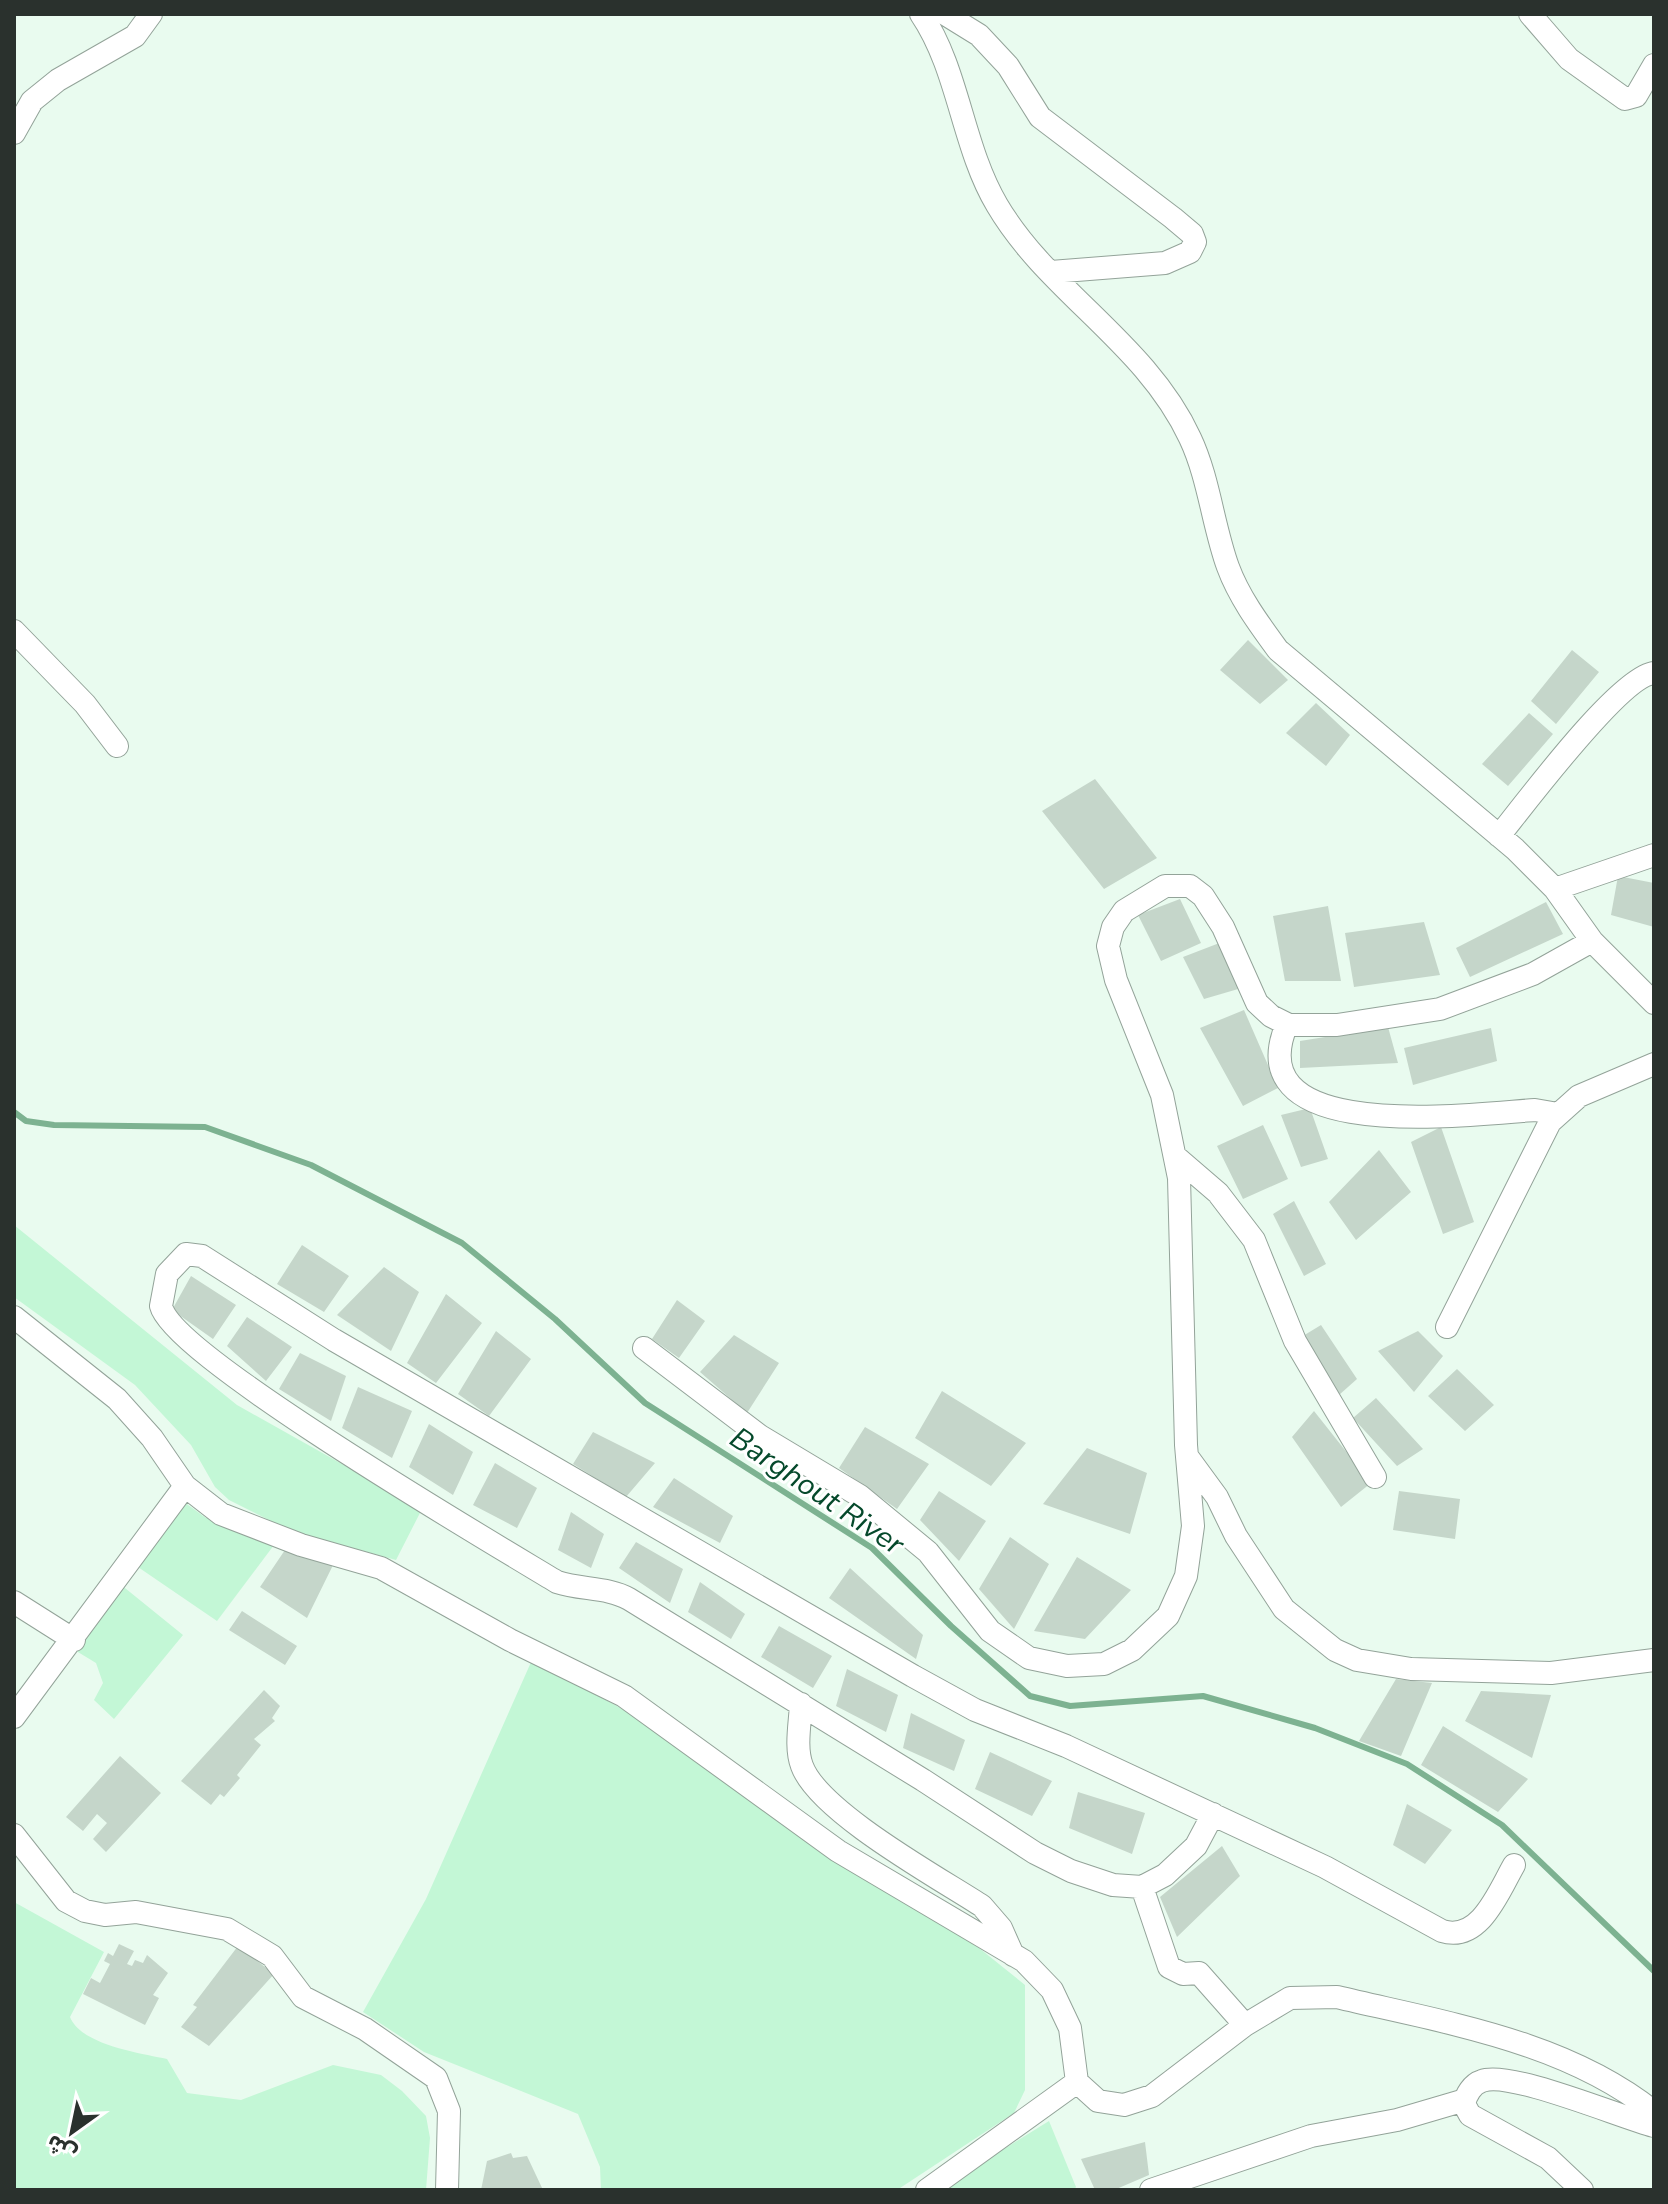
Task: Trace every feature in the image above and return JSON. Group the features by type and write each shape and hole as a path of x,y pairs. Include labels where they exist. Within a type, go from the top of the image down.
{"street":[{"path":"14,133 32,101 58,80 135,36 151,14"},
{"path":"921,14 937,37"},
{"path":"936,14 937,37 974,159 997,206 1031,253 1138,360 1159,386 1191,439 1228,568 1252,614 1278,650 1499,836 1555,889 1592,941 1654,1003"},
{"path":"945,14 989,46 1008,66 1040,117 1173,218 1192,234 1195,242 1190,252 1165,263 1051,272"},
{"path":"1530,14 1569,59 1625,99 1636,96 1654,65"},
{"path":"14,631 85,704 117,746"},
{"path":"1499,836 1578,738 1633,684 1654,673"},
{"path":"1555,889 1654,855"},
{"path":"644,1348 760,1436 860,1496 928,1552 990,1631 1029,1658 1067,1666 1104,1664 1132,1650 1168,1616 1186,1576 1193,1526 1187,1456 1179,1178 1162,1095 1116,980 1108,946 1113,927 1124,911 1165,886 1190,886 1203,896 1223,927 1257,1003 1271,1016 1287,1024 1337,1025 1440,1009 1533,974 1592,941"},
{"path":"1287,1024 1277,1046 1279,1065 1289,1085 1316,1104 1380,1116 1535,1110 1558,1114"},
{"path":"1447,1327 1534,1151 1558,1114 1579,1096 1654,1064"},
{"path":"1175,1156 1218,1193 1254,1240 1295,1341 1375,1477"},
{"path":"1213,1814 1196,1846 1165,1875 1142,1887 1113,1885 1035,1853 622,1595 576,1589 557,1582 295,1419 173,1329 161,1306 161,1289 167,1274 186,1254 202,1256 334,1340 975,1710 1066,1746 1213,1814 1325,1867 1393,1907 1452,1934 1473,1927 1514,1865"},
{"path":"14,1317 117,1399 152,1438 185,1486 221,1514 301,1545 381,1568 510,1640 624,1696 838,1851 1013,1955 1052,1990 1070,2028 1077,2082 1098,2101 1124,2105 1152,2096 1245,2025 1290,1998 1337,1997 1535,2048 1593,2072 1654,2112"},
{"path":"1187,1456 1217,1497 1242,1546 1284,1609 1335,1650 1357,1660 1411,1669 1551,1673 1654,1660"},
{"path":"14,1717 74,1640 185,1486"},
{"path":"14,1602 74,1640"},
{"path":"801,1704 799,1753 802,1767 821,1795 982,1906 1001,1928 1013,1955"},
{"path":"14,1835 66,1901 85,1911 105,1915 136,1912 227,1929 272,1956 303,1997 365,2029 436,2078 449,2111 447,2190"},
{"path":"1142,1887 1169,1967 1183,1974 1199,1973 1245,2025"},
{"path":"1151,2190 1311,2136 1397,2120 1465,2100 1482,2081 1521,2083 1654,2126"},
{"path":"927,2190 1077,2082"},
{"path":"1465,2100 1466,2110 1477,2120 1548,2158 1582,2190"}],"green space":[{"path":"14,1225 237,1405 422,1509 396,1560 291,1531 229,1500 215,1487 191,1445 135,1385 14,1297"},
{"path":"184,1502 206,1518 220,1518 274,1545 217,1621 135,1565"},
{"path":"120,1584 183,1635 114,1719 94,1700 103,1683 96,1663 73,1649"},
{"path":"532,1660 648,1723 819,1849 979,1948 1025,1985 1025,2090 1014,2113 897,2190 601,2190 600,2167 578,2114 424,2052 363,2012 426,1899"},
{"path":"14,1902 104,1952 70,2017 76,2027 86,2035 112,2046 167,2059 187,2093 241,2100 333,2065 381,2075 426,2116 430,2138 426,2190 14,2190"},
{"path":"1049,2121 1076,2187 1074,2190 938,2190"}],"building":[{"path":"1248,640 1288,680 1260,704 1220,670"},
{"path":"1572,650 1599,672 1556,724 1531,701"},
{"path":"1316,703 1350,735 1326,766 1286,733"},
{"path":"1529,713 1553,734 1508,786 1482,764"},
{"path":"1095,779 1157,858 1104,889 1042,811"},
{"path":"1618,876 1654,883 1654,927 1611,915"},
{"path":"1180,899 1201,943 1161,961 1138,915"},
{"path":"1546,902 1563,934 1470,977 1456,948"},
{"path":"1328,906 1341,981 1285,981 1273,916"},
{"path":"1424,922 1440,975 1354,987 1345,933"},
{"path":"1222,942 1245,987 1204,999 1183,957"},
{"path":"1244,1010 1278,1088 1243,1106 1200,1028"},
{"path":"1388,1027 1398,1063 1300,1068 1300,1041"},
{"path":"1491,1028 1497,1061 1413,1085 1404,1048"},
{"path":"1310,1108 1328,1159 1301,1167 1281,1115"},
{"path":"1263,1125 1288,1179 1243,1199 1217,1146"},
{"path":"1441,1127 1474,1222 1443,1234 1411,1142"},
{"path":"1379,1150 1411,1192 1356,1240 1329,1202"},
{"path":"1294,1201 1326,1264 1304,1276 1273,1214"},
{"path":"302,1245 349,1276 324,1312 277,1284"},
{"path":"384,1267 419,1292 391,1351 337,1315"},
{"path":"191,1276 236,1305 213,1339 172,1310"},
{"path":"446,1294 482,1323 436,1383 407,1363"},
{"path":"677,1300 705,1321 679,1358 652,1339"},
{"path":"247,1317 292,1347 266,1381 227,1346"},
{"path":"1321,1325 1357,1379 1339,1395 1298,1339"},
{"path":"496,1331 531,1359 489,1416 458,1394"},
{"path":"1418,1331 1443,1356 1414,1392 1378,1351"},
{"path":"734,1335 779,1363 747,1413 700,1372"},
{"path":"300,1353 346,1376 331,1421 279,1389"},
{"path":"1457,1369 1494,1405 1465,1431 1428,1396"},
{"path":"358,1387 412,1411 392,1458 342,1428"},
{"path":"942,1391 1026,1443 991,1486 915,1438"},
{"path":"1376,1398 1423,1449 1397,1466 1353,1418"},
{"path":"1314,1411 1371,1483 1341,1507 1292,1437"},
{"path":"429,1424 473,1452 453,1495 409,1467"},
{"path":"865,1427 929,1464 897,1509 839,1468"},
{"path":"593,1432 655,1463 626,1497 573,1464"},
{"path":"1087,1448 1147,1473 1130,1534 1043,1504"},
{"path":"495,1463 537,1488 517,1528 473,1505"},
{"path":"674,1478 733,1516 720,1543 653,1507"},
{"path":"939,1491 986,1521 959,1561 920,1520"},
{"path":"1399,1491 1460,1499 1455,1539 1393,1530"},
{"path":"571,1512 604,1534 591,1568 558,1550"},
{"path":"1010,1537 1049,1564 1014,1629 979,1589"},
{"path":"636,1542 683,1569 670,1603 619,1568"},
{"path":"287,1547 335,1561 307,1618 260,1587"},
{"path":"1077,1557 1131,1590 1085,1639 1034,1631"},
{"path":"850,1568 923,1635 916,1659 829,1598"},
{"path":"700,1582 745,1614 731,1639 688,1612"},
{"path":"242,1611 297,1646 285,1665 229,1630"},
{"path":"779,1626 832,1656 813,1688 761,1657"},
{"path":"847,1669 898,1695 886,1732 836,1706"},
{"path":"1396,1679 1432,1683 1401,1756 1359,1741"},
{"path":"264,1690 280,1706 272,1718 275,1721 254,1739 261,1745 237,1775 240,1778 224,1797 220,1794 211,1805 181,1781"},
{"path":"1481,1691 1551,1695 1532,1758 1465,1721"},
{"path":"911,1713 965,1740 954,1771 903,1748"},
{"path":"1443,1726 1528,1779 1498,1812 1421,1765"},
{"path":"990,1752 1052,1781 1032,1816 975,1789"},
{"path":"120,1756 161,1793 106,1852 93,1839 107,1823 97,1814 83,1831 66,1817"},
{"path":"1078,1792 1145,1813 1132,1854 1069,1828"},
{"path":"1407,1804 1452,1830 1425,1864 1393,1845"},
{"path":"1222,1846 1240,1876 1177,1937 1160,1897"},
{"path":"119,1944 134,1951 127,1964 132,1966 135,1960 143,1963 147,1955 168,1973 153,1995 159,1998 145,2025 83,1994 91,1978 100,1983 110,1964 104,1961 108,1953 113,1956"},
{"path":"238,1946 274,1974 209,2046 181,2027 197,2007 193,2005"},
{"path":"1145,2142 1149,2175 1114,2190 1095,2190 1081,2159"},
{"path":"511,2153 513,2158 527,2156 543,2190 481,2190 487,2161"}],"waterway":[{"name":"Barghout River","path":"14,1112 26,1121 54,1125 205,1127 311,1165 462,1243 555,1319 645,1403 872,1548 951,1626 1030,1696 1070,1706 1203,1696 1315,1728 1407,1764 1502,1825 1654,1971"}]}
